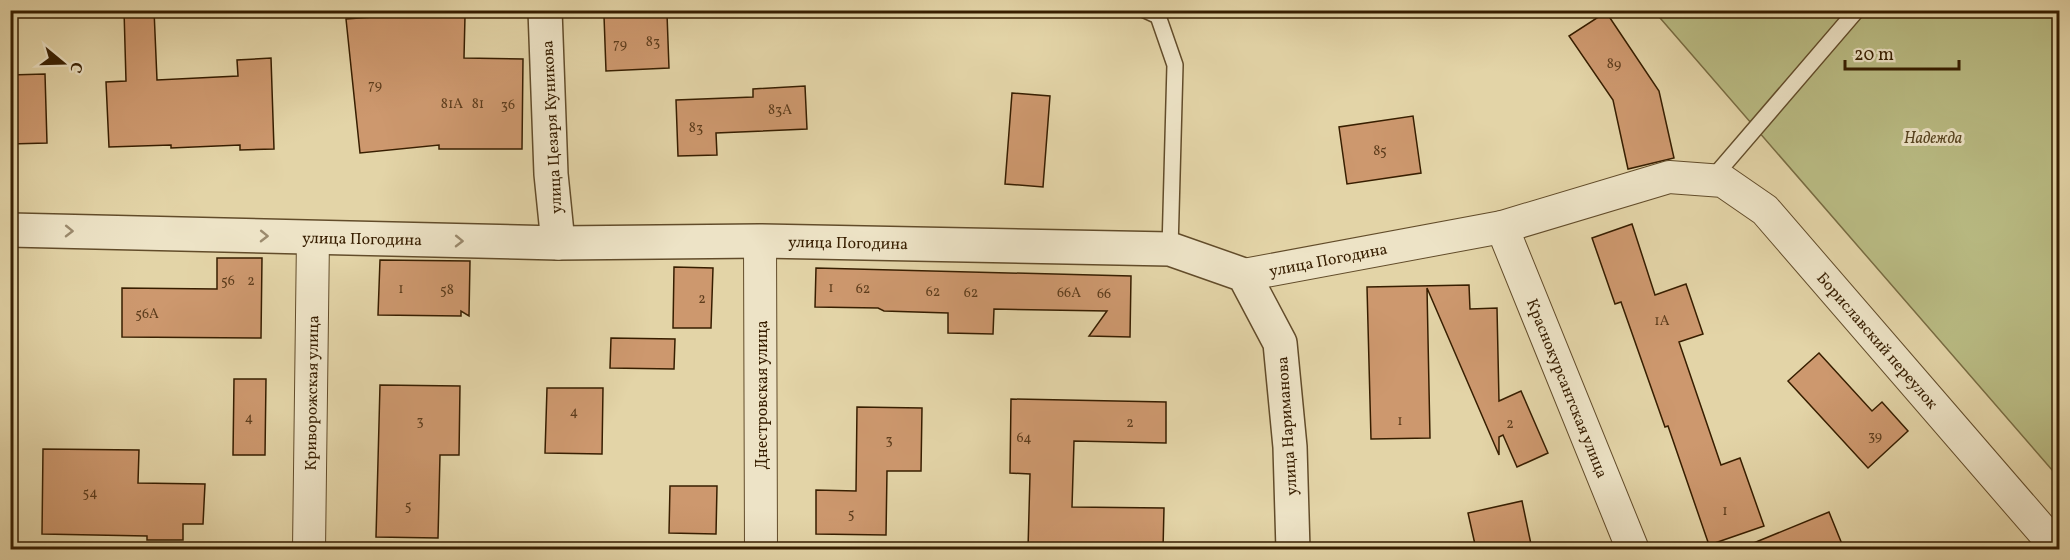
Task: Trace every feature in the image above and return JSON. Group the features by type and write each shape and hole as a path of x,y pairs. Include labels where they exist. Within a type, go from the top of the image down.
{"street":[{"name":"улица Цезаря Куникова","path":"545,10 551,174 558,243"},
{"name":"улица Погодина","path":"10,230 558,243 760,241 1170,249 1244,275 1502,227 1669,177"},
{"name":"Бориславский переулок","path":"1669,177 1723,181 1765,210 2059,549"},
{"name":"Краснокурсантская улица","path":"1502,227 1633,549"},
{"name":"Криворожская улица","path":"309,549 313,237"},
{"name":"Днестровская улица","path":"760,241 761,549"},
{"name":"улица Нариманова","path":"1244,275 1280,343 1290,447 1293,549"}],"lane":[{"path":"1145,10 1158,16 1175,65 1170,249"},
{"path":"1711,180 1857,10"}],"green space":[{"name":"Надежда","path":"1654,11 2059,11 2059,478"}],"building":[{"path":"124,10 154,10 157,80 238,76 237,60 271,58 274,149 240,150 240,145 171,148 171,145 109,147 106,82 126,81"},
{"path":"1606,12 1659,91 1674,158 1628,169 1613,100 1569,36"},
{"path":"667,14 669,68 606,71 604,16"},
{"path":"386,16 465,16 464,58 523,59 522,149 439,149 439,145 360,153 346,19"},
{"path":"45,74 47,143 10,144 10,75"},
{"path":"805,86 807,129 716,133 717,155 678,156 676,100 753,97 753,89"},
{"path":"1012,93 1050,96 1043,187 1005,184"},
{"path":"1413,116 1421,173 1347,184 1339,127"},
{"path":"1632,224 1655,295 1686,284 1703,334 1679,342 1721,465 1740,458 1764,526 1709,545 1668,426 1665,427 1621,302 1615,304 1592,238"},
{"path":"217,258 262,258 261,338 122,337 122,288 217,289"},
{"path":"380,260 470,261 469,316 461,311 461,316 378,315"},
{"path":"674,267 713,268 711,328 673,328"},
{"path":"816,268 1131,276 1130,337 1089,336 1107,311 994,309 993,334 948,333 948,313 884,311 878,308 815,307"},
{"path":"1469,285 1470,309 1497,308 1499,401 1521,391 1548,453 1517,467 1503,435 1499,437 1499,455 1427,288 1430,438 1371,439 1367,287"},
{"path":"611,338 675,339 674,369 610,368"},
{"path":"1819,353 1872,411 1882,402 1908,431 1868,468 1788,381"},
{"path":"234,379 266,379 265,455 233,455"},
{"path":"380,385 460,386 459,455 440,455 438,538 376,537"},
{"path":"547,388 603,388 602,454 545,453"},
{"path":"1011,399 1166,402 1166,443 1074,441 1072,507 1164,508 1163,549 1028,549 1030,474 1010,473"},
{"path":"857,407 922,408 921,471 887,471 886,535 816,534 816,490 856,491"},
{"path":"43,449 139,450 138,483 205,484 203,524 183,524 183,540 147,540 147,536 42,534"},
{"path":"670,486 717,486 716,534 669,533"},
{"path":"1522,501 1532,549 1476,549 1468,513"},
{"path":"1829,512 1844,549 1739,549"}]}
